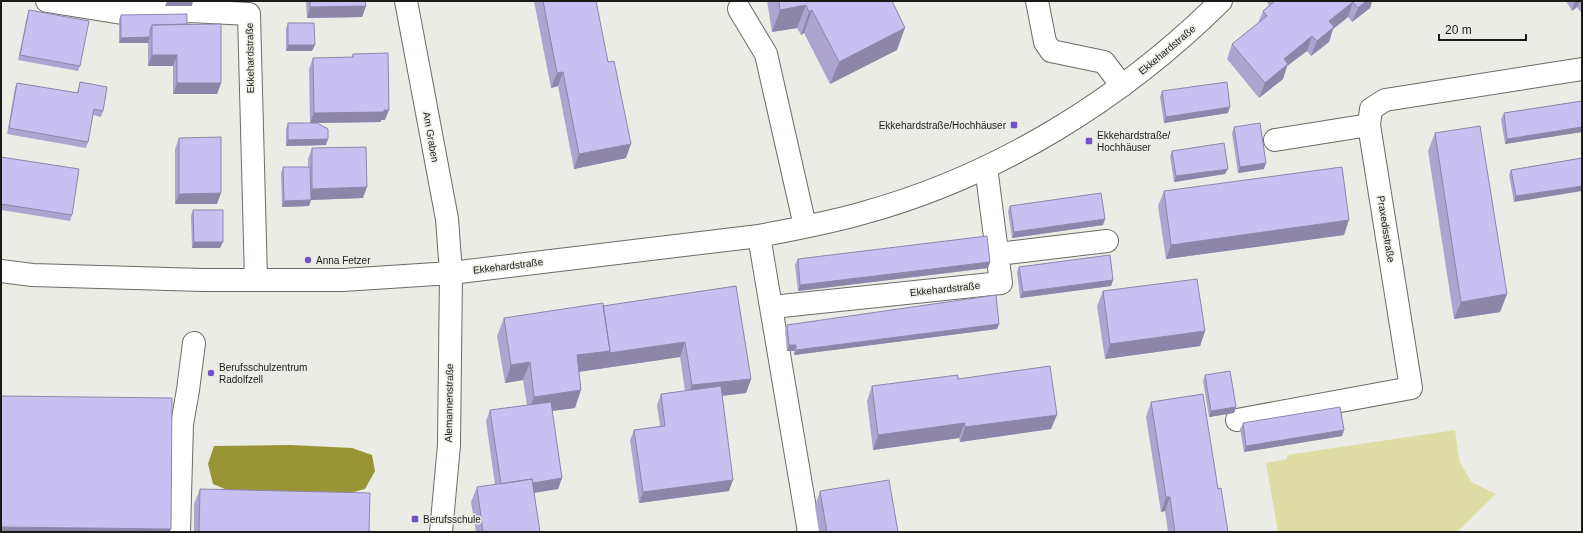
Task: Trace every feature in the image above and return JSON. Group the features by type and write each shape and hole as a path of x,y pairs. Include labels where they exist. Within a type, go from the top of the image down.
{"street":[{"name":"Ekkehardstraße","path":"47,1 122,13 190,11 249,14 256,280"},
{"name":"Am Graben","path":"406,1 447,219 451,273"},
{"path":"1037,1 1045,42 1051,51 1104,62 1122,86"},
{"name":"Ekkehardstraße","path":"1,272 32,275 203,280 343,280 451,273 759,236 805,226 870,211 920,194 986,167 1072,120 1122,86 1144,70 1193,28 1221,1"},
{"path":"739,9 766,54 805,226"},
{"name":"Praxedisstraße","path":"1237,420 1411,388 1369,125 1372,109 1385,100 1582,69"},
{"path":"1275,140 1369,125"},
{"name":"Ekkehardstraße","path":"772,307 1001,283 986,167"},
{"path":"759,236 772,307 808,532"},
{"path":"998,254 1107,241"},
{"name":"Alemannenstraße","path":"441,532 449,445 451,273"},
{"path":"179,532 182,424 194,343"}],"green space":[{"path":"1455,430 1459,460 1471,482 1496,494 1457,532 1278,532 1266,463 1287,459 1287,455"}],"shaded area":[{"path":"291,445 352,448 372,455 375,471 365,489 331,498 237,494 213,484 208,464 214,446"}],"building":[{"path":"310,1 365,1 366,6 310,7"},
{"path":"543,1 596,1 608,62 614,61 631,144 579,154 563,72 557,73"},
{"path":"779,1 892,1 905,28 839,62 812,10 809,12 806,5 780,10"},
{"path":"1275,1 1366,1 1358,8 1353,2 1329,21 1334,27 1317,41 1312,36 1284,59 1288,64 1265,83 1232,44 1267,16 1263,11"},
{"path":"29,10 89,21 80,66 20,55"},
{"path":"187,14 187,24 152,25 150,37 121,38 121,15"},
{"path":"288,23 314,23 315,45 288,45"},
{"path":"221,24 221,83 177,83 177,55 152,55 152,25"},
{"path":"388,53 389,110 384,110 384,112 314,113 313,58 353,57 353,54"},
{"path":"80,82 107,87 103,111 94,109 88,142 9,128 17,83 78,93"},
{"path":"1227,82 1230,107 1166,117 1162,91"},
{"path":"1582,101 1582,127 1507,139 1504,113"},
{"path":"288,123 317,123 328,129 328,139 288,140"},
{"path":"1260,123 1266,163 1240,167 1234,127"},
{"path":"1480,126 1507,294 1461,302 1435,133"},
{"path":"221,137 221,193 179,194 179,138"},
{"path":"1224,143 1228,169 1176,176 1172,151"},
{"path":"366,147 367,187 312,189 312,148"},
{"path":"1,157 79,169 72,215 1,204"},
{"path":"1582,158 1582,186 1516,196 1511,170"},
{"path":"283,167 310,167 311,200 284,201"},
{"path":"1342,167 1349,220 1171,245 1164,191"},
{"path":"1101,193 1105,219 1014,232 1010,206"},
{"path":"193,210 223,210 223,242 194,242"},
{"path":"987,236 990,262 800,285 798,259"},
{"path":"1110,255 1113,280 1023,292 1019,267"},
{"path":"1197,279 1205,331 1110,344 1103,291"},
{"path":"736,286 751,379 692,385 685,342 609,353 610,351 603,306"},
{"path":"996,295 999,324 796,350 796,345 789,345 787,325"},
{"path":"603,303 610,351 577,355 581,390 534,397 530,362 511,365 504,318"},
{"path":"1050,366 1057,415 965,427 965,423 878,435 872,386 958,375 958,379"},
{"path":"1230,371 1236,407 1211,411 1205,375"},
{"path":"721,386 733,480 643,492 634,430 665,426 661,394"},
{"path":"1203,394 1218,489 1221,488 1228,532 1175,532 1170,497 1166,497 1151,402"},
{"path":"1,396 172,398 171,529 1,527"},
{"path":"551,402 562,478 533,483 532,479 501,484 490,410"},
{"path":"1340,407 1344,430 1246,446 1243,423"},
{"path":"532,479 540,532 483,532 477,487"},
{"path":"889,480 898,532 827,532 820,491"},
{"path":"200,489 370,493 369,532 199,532"}],"place":[{"name":"Ekkehardstraße/Hochhäuser","path":"1014,125"},
{"name":"Ekkehardstraße/ Hochhäuser","path":"1089,141"},
{"name":"Anna Fetzer","path":"308,260"},
{"name":"Berufsschulzentrum Radolfzell","path":"211,373"},
{"name":"Berufsschule","path":"415,519"}]}
